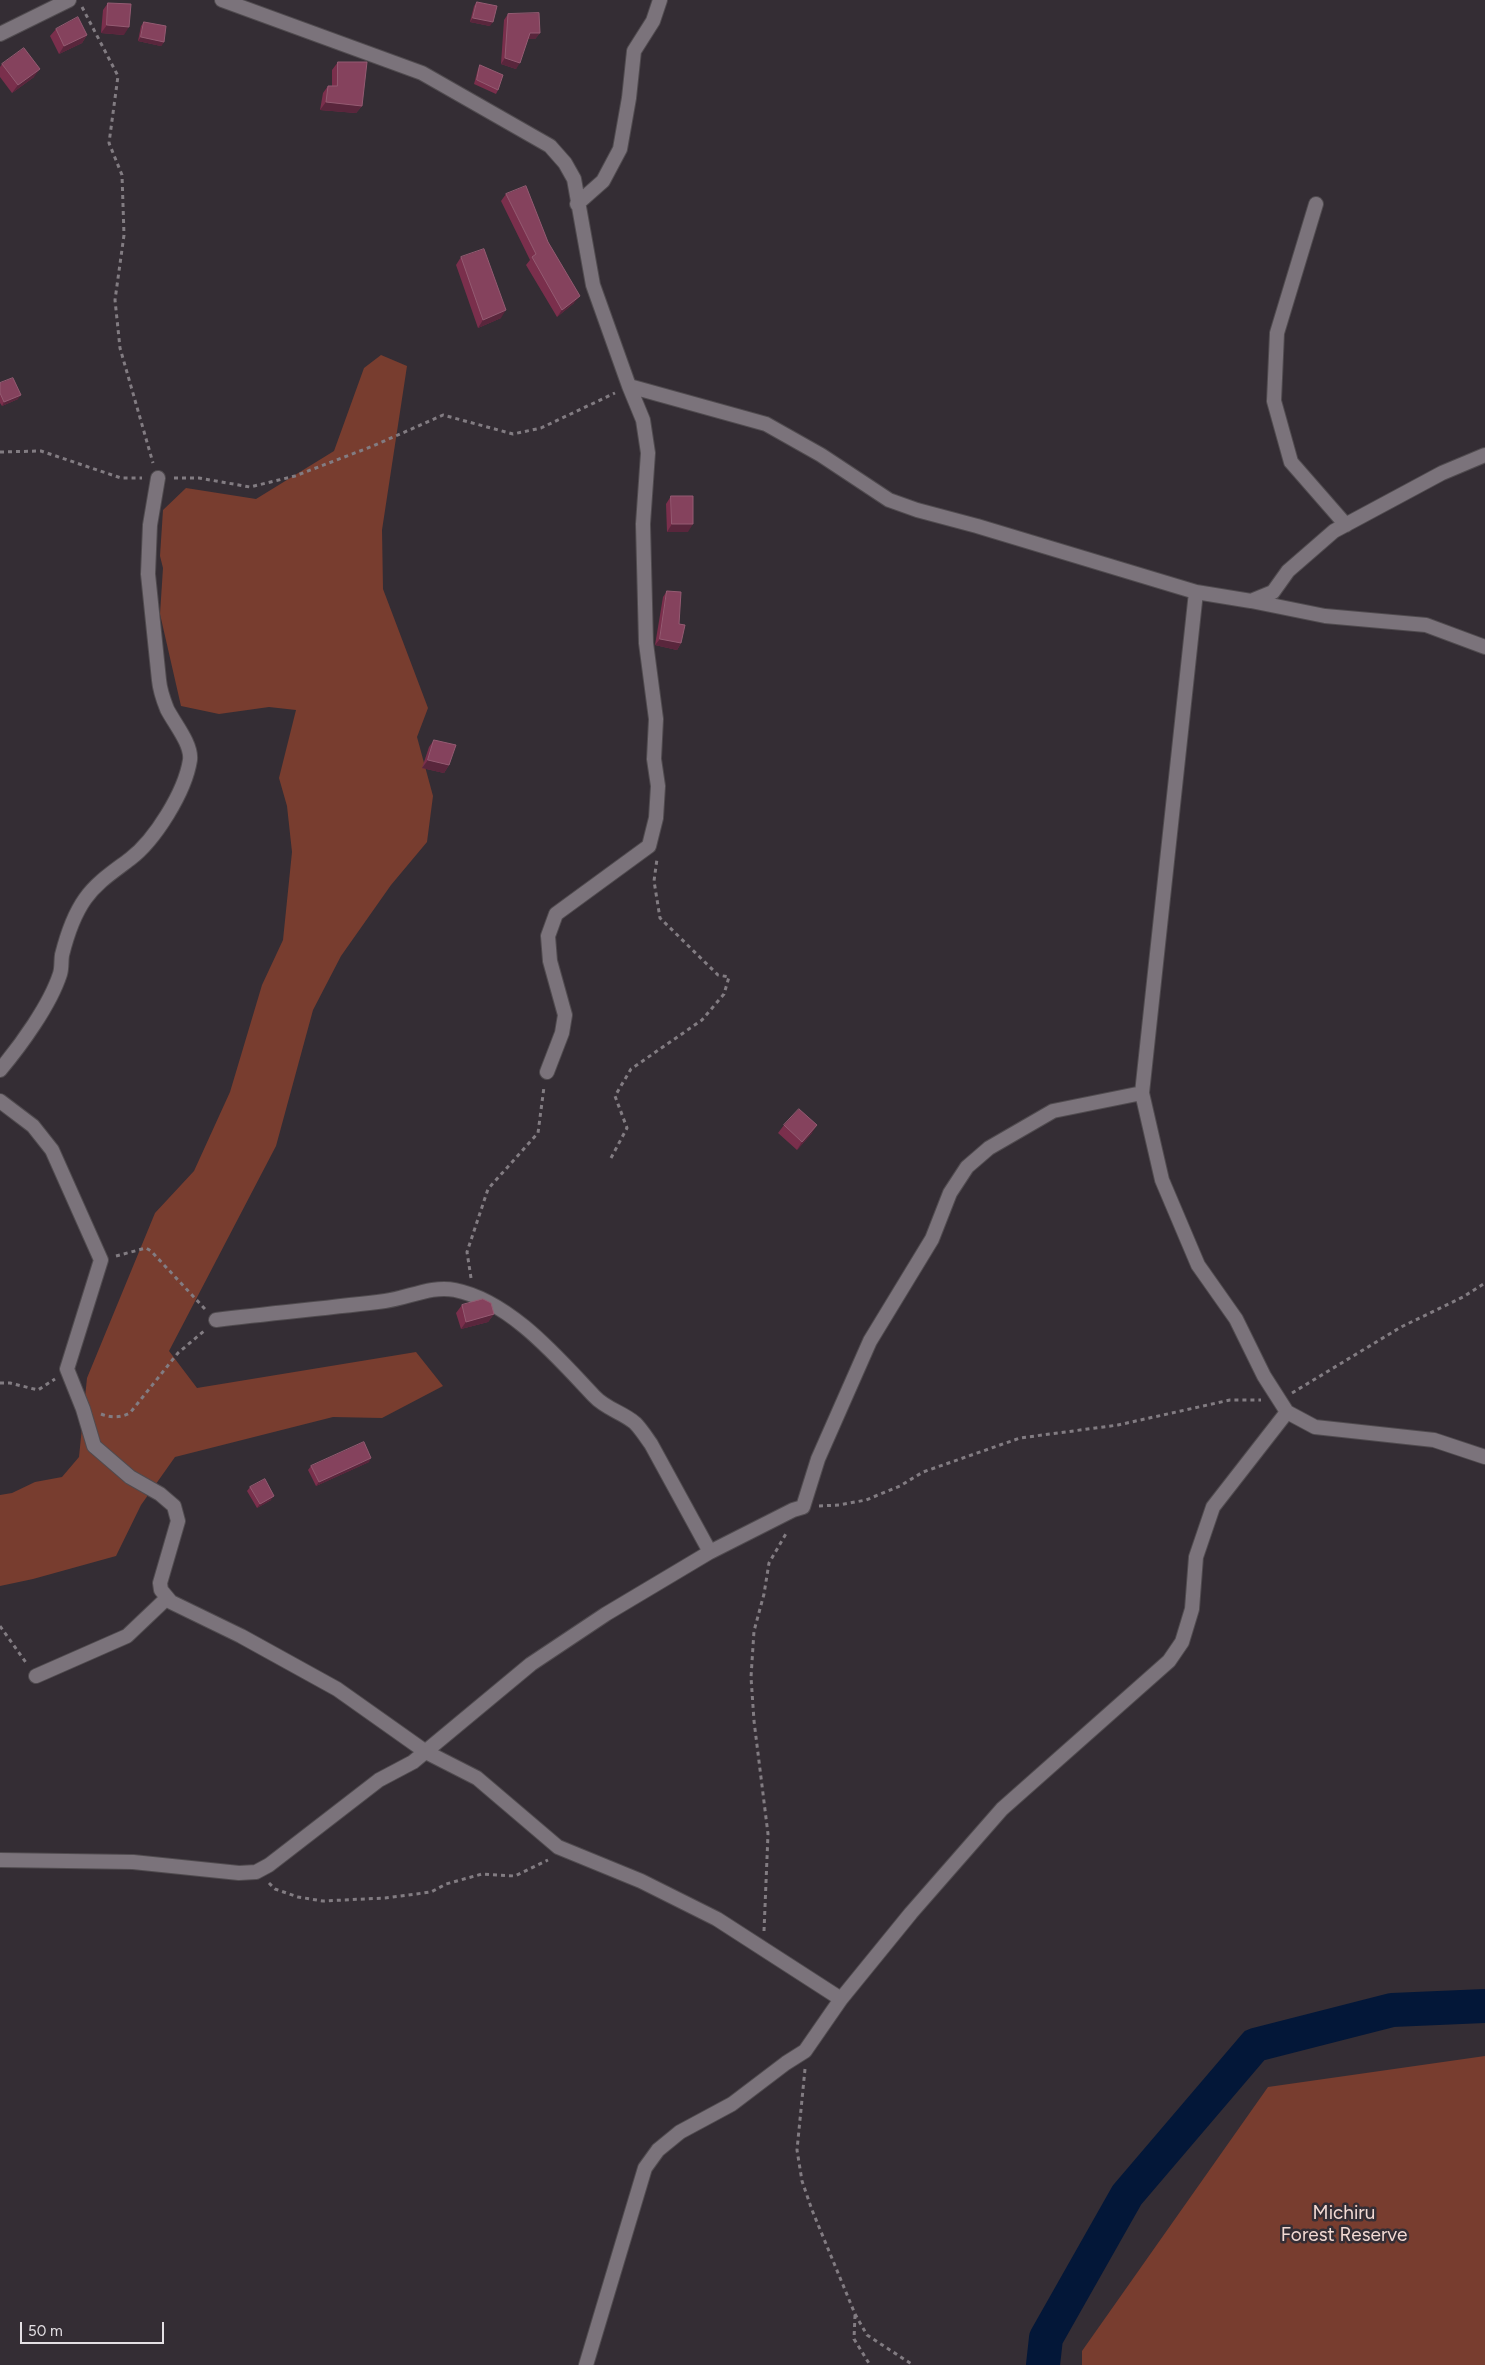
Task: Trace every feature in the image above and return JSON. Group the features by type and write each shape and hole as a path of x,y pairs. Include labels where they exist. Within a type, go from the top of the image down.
{"street":[{"path":"0,34 69,0"},
{"path":"222,0 422,73 550,146 565,163 574,179 593,285 642,420 648,453 643,524 646,643 656,718 654,759 658,786 656,818 648,846 556,914 548,936 550,961 565,1015 562,1033 547,1072"},
{"path":"577,204 603,181 620,149 629,98 634,51 653,21 660,0"},
{"path":"1316,204 1277,333 1274,401 1291,462 1346,524"},
{"path":"629,386 766,424 821,455 889,500 1196,592 1325,616 1426,625 1485,647"},
{"path":"1251,602 1273,592 1288,571 1334,531 1442,473 1485,455"},
{"path":"0,1070 36,1019 56,984 61,972 62,957 69,932 85,898 112,870 130,859 149,841 178,793 189,766 190,757 186,746 161,696 148,574 150,525 158,478"},
{"path":"1196,592 1142,1093 1162,1180 1198,1265 1236,1319 1264,1376 1284,1406 1315,1427 1434,1440 1485,1457"},
{"path":"0,1860 133,1862 239,1873 256,1872 269,1865 379,1780 413,1762 531,1664 606,1614 710,1552 802,1507 818,1459 870,1341 932,1239 950,1193 967,1167 989,1148 1053,1111 1142,1093"},
{"path":"0,1101 33,1126 52,1150 100,1260 67,1369 83,1409 91,1438 99,1452 130,1477 160,1494 174,1506 178,1522 160,1583 167,1598 336,1689 426,1752 477,1778 558,1847 641,1881 717,1919 841,1999"},
{"path":"216,1320 387,1301 431,1290 454,1289 469,1294 504,1312 530,1330 603,1405 635,1423 651,1444 710,1552"},
{"path":"586,2365 645,2168 658,2150 680,2132 732,2104 786,2062 805,2051 841,1999 911,1914 1002,1809 1169,1661 1182,1642 1192,1609 1196,1557 1213,1507 1284,1406"},
{"path":"36,1676 127,1636 167,1598"}],"path":[{"path":"79,0 118,76 109,143 122,175 124,235 115,300 120,348 137,412 158,478"},
{"path":"0,452 41,451 122,478 199,478 250,487 295,476 373,446 443,415 513,434 541,428 629,386"},
{"path":"612,1158 628,1128 615,1096 631,1069 702,1020 724,994 729,977 718,975 660,918 654,881 658,852 648,846"},
{"path":"469,1294 470,1270 467,1252 488,1189 538,1133 547,1072"},
{"path":"83,1409 111,1418 130,1413 178,1354 216,1320 146,1248 100,1260"},
{"path":"764,1950 768,1834 754,1721 751,1677 754,1631 764,1594 769,1563 802,1507 839,1505 866,1500 900,1486 923,1472 1020,1438 1118,1425 1230,1400 1284,1406 1401,1326 1463,1297 1485,1283"},
{"path":"0,1383 10,1383 38,1390 67,1369"},
{"path":"0,1626 36,1676"},
{"path":"256,1872 275,1889 298,1897 323,1901 385,1898 431,1892 446,1884 482,1874 515,1876 567,1851"},
{"path":"805,2051 797,2150 802,2181 855,2314 867,2335 913,2365"},
{"path":"855,2314 854,2339 870,2365"}],"green space":[{"path":"381,355 407,366 382,530 383,589 428,708 417,737 433,796 427,842 391,885 341,956 313,1010 276,1146 169,1351 197,1388 416,1352 443,1386 382,1418 333,1417 175,1457 141,1505 116,1556 0,1586 0,1495 12,1493 35,1482 62,1477 79,1457 87,1378 155,1213 194,1171 230,1092 262,985 283,940 292,852 287,806 279,778 296,710 269,707 219,714 181,706 160,614 163,568 160,556 163,510 186,488 256,499 334,451 364,368"},
{"name":"Michiru Forest Reserve","path":"1485,2056 1485,2365 1082,2365 1082,2351 1268,2087"}],"building":[{"path":"477,2 497,6 493,22 473,18"},
{"path":"108,3 131,4 129,27 107,25"},
{"path":"539,13 540,33 530,33 520,63 505,58 508,14"},
{"path":"78,17 87,35 64,46 56,29"},
{"path":"144,22 166,26 164,42 141,37"},
{"path":"24,48 40,69 18,85 2,64"},
{"path":"338,62 367,62 362,106 326,102 328,86 337,86"},
{"path":"480,65 503,75 498,90 477,80"},
{"path":"526,186 548,242 580,296 562,310 532,257 536,254 506,194"},
{"path":"484,249 506,310 483,320 461,257"},
{"path":"13,378 21,395 4,402 0,393 0,383"},
{"path":"671,496 693,496 693,524 672,524"},
{"path":"667,591 681,592 679,624 685,625 681,643 660,639"},
{"path":"434,740 456,745 449,765 428,760"},
{"path":"799,1109 817,1125 802,1142 784,1125"},
{"path":"483,1299 491,1303 494,1314 466,1322 462,1305"},
{"path":"364,1442 371,1458 319,1482 311,1466"},
{"path":"265,1479 274,1496 260,1504 250,1487"}],"waterway":[{"path":"1043,2365 1046,2338 1127,2195 1255,2045 1392,2010 1485,2006"}]}
